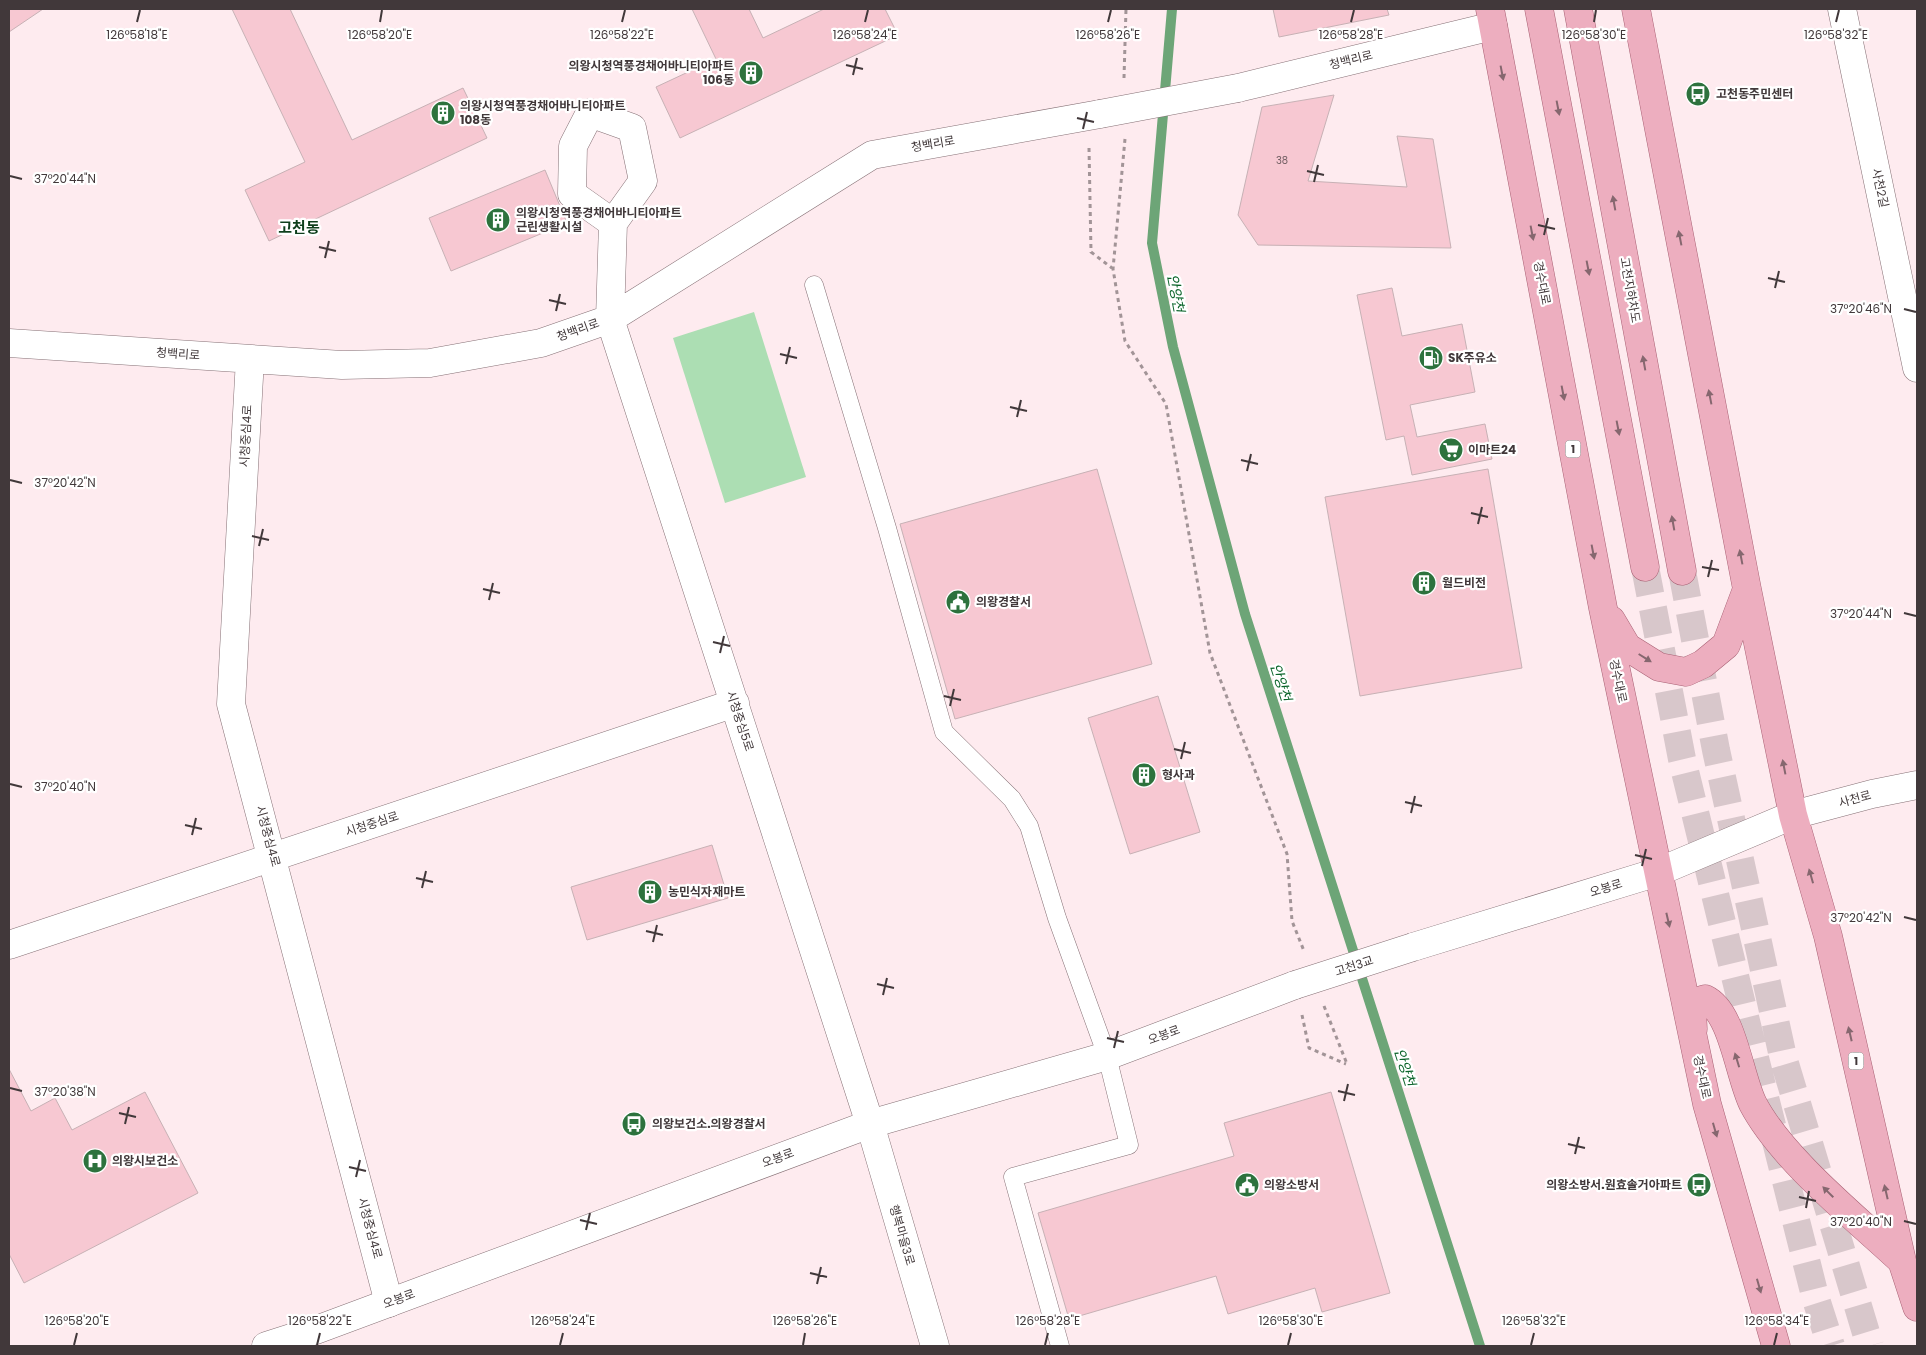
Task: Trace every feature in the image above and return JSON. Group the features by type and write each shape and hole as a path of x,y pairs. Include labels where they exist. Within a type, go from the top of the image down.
{"main road":[{"path":"1539,9 1645,567"},
{"name":"고천지하차도","path":"1578,9 1682,570"},
{"name":"1","path":"1636,9 1747,589 1793,815 1828,936 1902,1261 1917,1307"},
{"name":"경수대로","path":"1492,17 1603,608 1658,872 1708,1104 1776,1346"},
{"path":"1603,608 1627,647 1659,667 1686,672 1703,664 1726,645 1747,589"},
{"path":"1693,1034 1692,1010 1696,1002 1705,999 1714,1003 1722,1014 1746,1090 1761,1118 1783,1146 1826,1190 1902,1261"}],"street":[{"name":"사천2길","path":"1842,9 1917,368"},
{"name":"청백리로","path":"9,343 342,364 430,362 541,343 610,319 872,155 1238,88 1492,17"},
{"name":"시청중심5로","path":"613,223 610,319 870,1124"},
{"name":"시청중심4로","path":"250,359 231,704 273,857 389,1303"},
{"name":"시청중심로","path":"9,945 734,703"},
{"name":"사천로","path":"1793,815 1872,794 1917,785"},
{"name":"오봉로","path":"1413,948 1658,872 1793,815"},
{"name":"고천3교","path":"1295,985 1413,948"},
{"name":"오봉로","path":"266,1346 389,1303 870,1124 1107,1056 1295,985"},
{"name":"행복마을3로","path":"870,1124 934,1346"}],"lane":[{"path":"814,285 887,528 944,732 1012,799 1029,826 1057,918 1107,1056 1129,1145 1013,1177 1060,1346"}],"path":[{"path":"1124,83 1123,53 1126,9"},
{"path":"1094,115 1091,252 1113,269"},
{"path":"1125,133 1113,269 1125,341 1166,404 1210,653 1287,854 1292,920 1306,956"},
{"path":"1295,985 1309,1048 1346,1064 1323,1001"}],"green space":[{"path":"754,312 806,477 725,503 673,338"}],"building":[{"path":"9,9 43,9 9,32"},
{"name":"의왕시청역풍경채어바니티아파트 108동","path":"232,9 290,9 352,140 463,88 487,138 269,241 245,190 305,162"},
{"name":"의왕시청역풍경채어바니티아파트 106동","path":"692,9 749,9 763,38 824,9 885,9 898,35 680,138 656,87 716,59"},
{"path":"1273,9 1387,9 1389,15 1279,37"},
{"path":"1334,95 1308,181 1407,187 1397,136 1433,139 1451,248 1258,245 1238,215 1262,107"},
{"name":"의왕시청역풍경채어바니티아파트 근린생활시설","path":"545,170 567,223 451,271 429,218"},
{"path":"1392,288 1402,336 1462,324 1475,392 1410,405 1417,437 1485,424 1492,459 1412,475 1404,436 1386,440 1357,295"},
{"path":"1097,469 1152,664 955,719 900,524"},
{"name":"월드비전","path":"1488,469 1522,668 1360,696 1325,497"},
{"name":"형사과","path":"1158,696 1200,832 1130,854 1088,718"},
{"name":"농민식자재마트","path":"712,845 728,898 587,940 571,887"},
{"name":"의왕시보건소","path":"9,1069 31,1111 55,1098 72,1130 145,1092 198,1193 24,1283 9,1254"},
{"name":"의왕소방서","path":"1331,1092 1390,1293 1322,1312 1315,1288 1228,1314 1216,1276 1069,1319 1038,1213 1234,1156 1224,1123"}],"waterway":[{"name":"안양천","path":"1172,9 1152,243 1173,347 1245,614 1480,1346"}],"tunnel":[{"path":"1645,567 1682,759 1815,1296 1831,1346"},
{"path":"1682,571 1716,750 1783,1057 1870,1346"}],"place":[{"name":"의왕시청역풍경채어바니티아파트 106동","path":"751,73"},
{"name":"고천동주민센터","path":"1698,94"},
{"name":"의왕시청역풍경채어바니티아파트 108동","path":"443,113"},
{"name":"의왕시청역풍경채어바니티아파트 근린생활시설","path":"498,220"},
{"name":"SK주유소","path":"1431,358"},
{"name":"이마트24","path":"1451,450"},
{"name":"월드비전","path":"1424,583"},
{"name":"의왕경찰서","path":"958,602"},
{"name":"형사과","path":"1144,775"},
{"name":"농민식자재마트","path":"650,892"},
{"name":"의왕보건소.의왕경찰서","path":"634,1124"},
{"name":"의왕시보건소","path":"95,1161"},
{"name":"의왕소방서","path":"1247,1185"},
{"name":"의왕소방서.원효솔거아파트","path":"1699,1185"}],"district":[{"name":"고천동","path":"299,228"}]}
